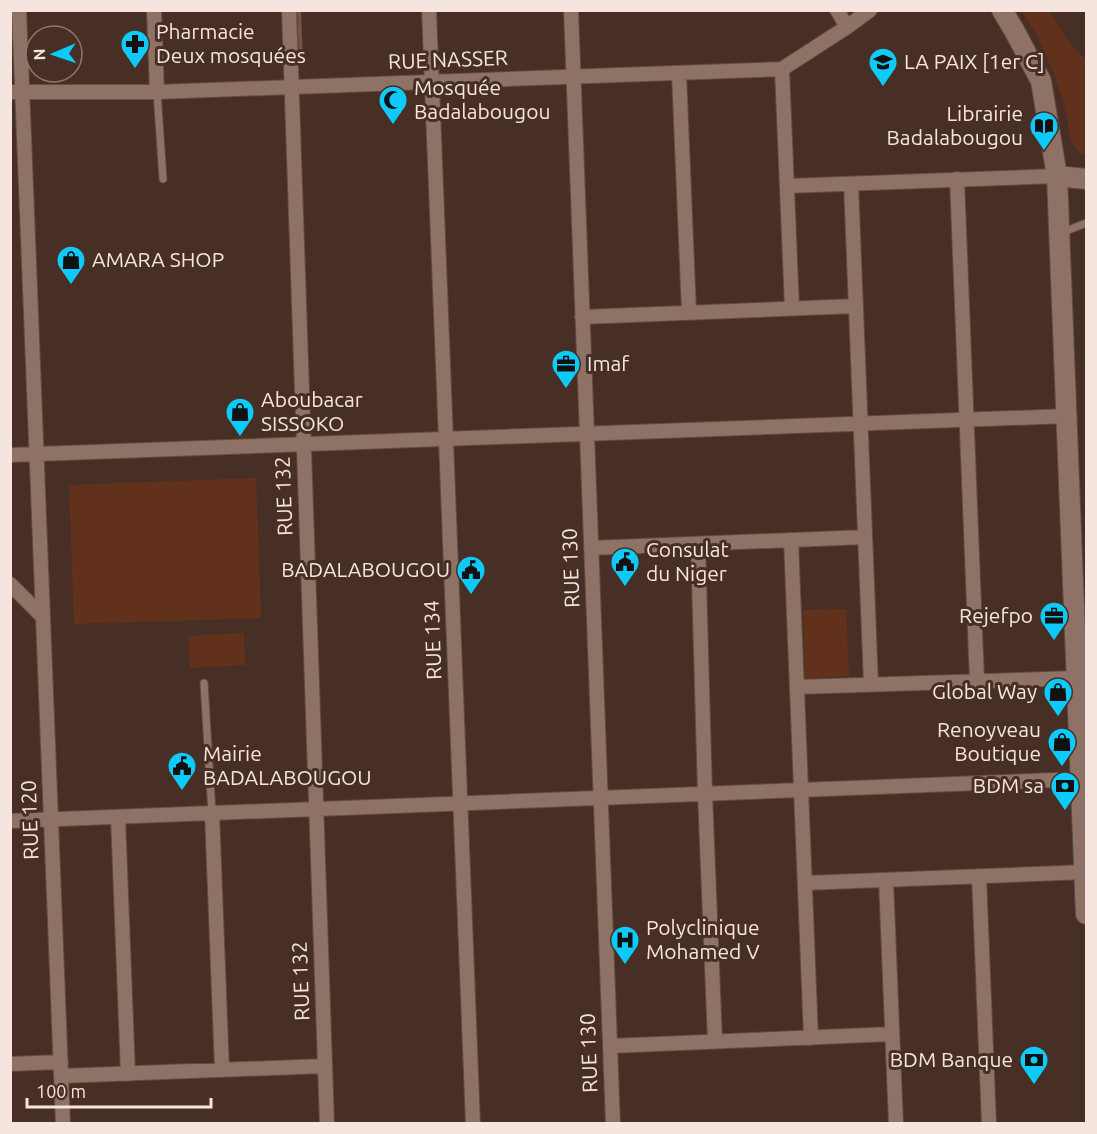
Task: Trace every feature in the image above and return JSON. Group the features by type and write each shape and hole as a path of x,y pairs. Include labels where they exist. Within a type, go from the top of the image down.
{"main road":[{"path":"1002,10 1041,81 1057,176 1067,416 1080,609 1077,678 1086,914"},
{"path":"1057,176 1086,179"}],"street":[{"name":"RUE 120","path":"19,10 17,92 37,455 63,1124"},
{"path":"154,10 157,92"},
{"name":"RUE 132","path":"289,10 327,1124"},
{"name":"RUE 134","path":"429,10 474,1124"},
{"name":"RUE 130","path":"571,10 613,1124"},
{"path":"837,10 847,27"},
{"path":"792,308 782,69 870,10"},
{"name":"RUE NASSER","path":"17,92 157,92 782,69"},
{"path":"679,72 689,312"},
{"path":"787,186 1057,176"},
{"path":"957,179 977,681"},
{"path":"851,184 871,684"},
{"path":"582,317 856,306"},
{"path":"10,455 1067,416"},
{"path":"591,548 866,537"},
{"path":"791,540 811,1038"},
{"path":"698,544 715,1041"},
{"path":"10,584 43,617"},
{"path":"797,687 1077,678"},
{"path":"10,821 1081,779"},
{"path":"212,813 222,1070"},
{"path":"118,817 128,1074"},
{"path":"805,883 1085,872"},
{"path":"979,876 989,1124"},
{"path":"886,880 896,1124"},
{"path":"610,1046 892,1034"},
{"path":"10,1064 128,1074 325,1066"}],"lane":[{"path":"157,92 163,179"},
{"path":"1059,234 1086,223"},
{"path":"204,682 212,813"}],"shaded area":[{"path":"1021,11 1049,11 1070,44 1086,60 1086,154 1081,154 1073,145 1056,79 1037,35"},
{"path":"256,478 261,618 74,624 69,485"},
{"path":"846,609 849,676 805,678 803,610"},
{"path":"244,633 245,665 190,668 188,636"}],"waterway":[{"path":"299,10 301,61"}],"place":[{"name":"Pharmacie Deux mosquées","path":"135,70"},
{"name":"LA PAIX [1er C]","path":"883,88"},
{"name":"Mosquée Badalabougou","path":"393,126"},
{"name":"Librairie Badalabougou","path":"1044,152"},
{"name":"AMARA SHOP","path":"71,286"},
{"name":"Imaf","path":"566,390"},
{"name":"Aboubacar SISSOKO","path":"240,438"},
{"name":"Consulat du Niger","path":"625,588"},
{"name":"BADALABOUGOU","path":"471,596"},
{"name":"Rejefpo","path":"1054,642"},
{"name":"Global Way","path":"1058,718"},
{"name":"Renoyveau Boutique","path":"1062,768"},
{"name":"Mairie BADALABOUGOU","path":"182,792"},
{"name":"BDM sa","path":"1065,812"},
{"name":"Polyclinique Mohamed V","path":"625,966"},
{"name":"BDM Banque","path":"1034,1086"}]}
